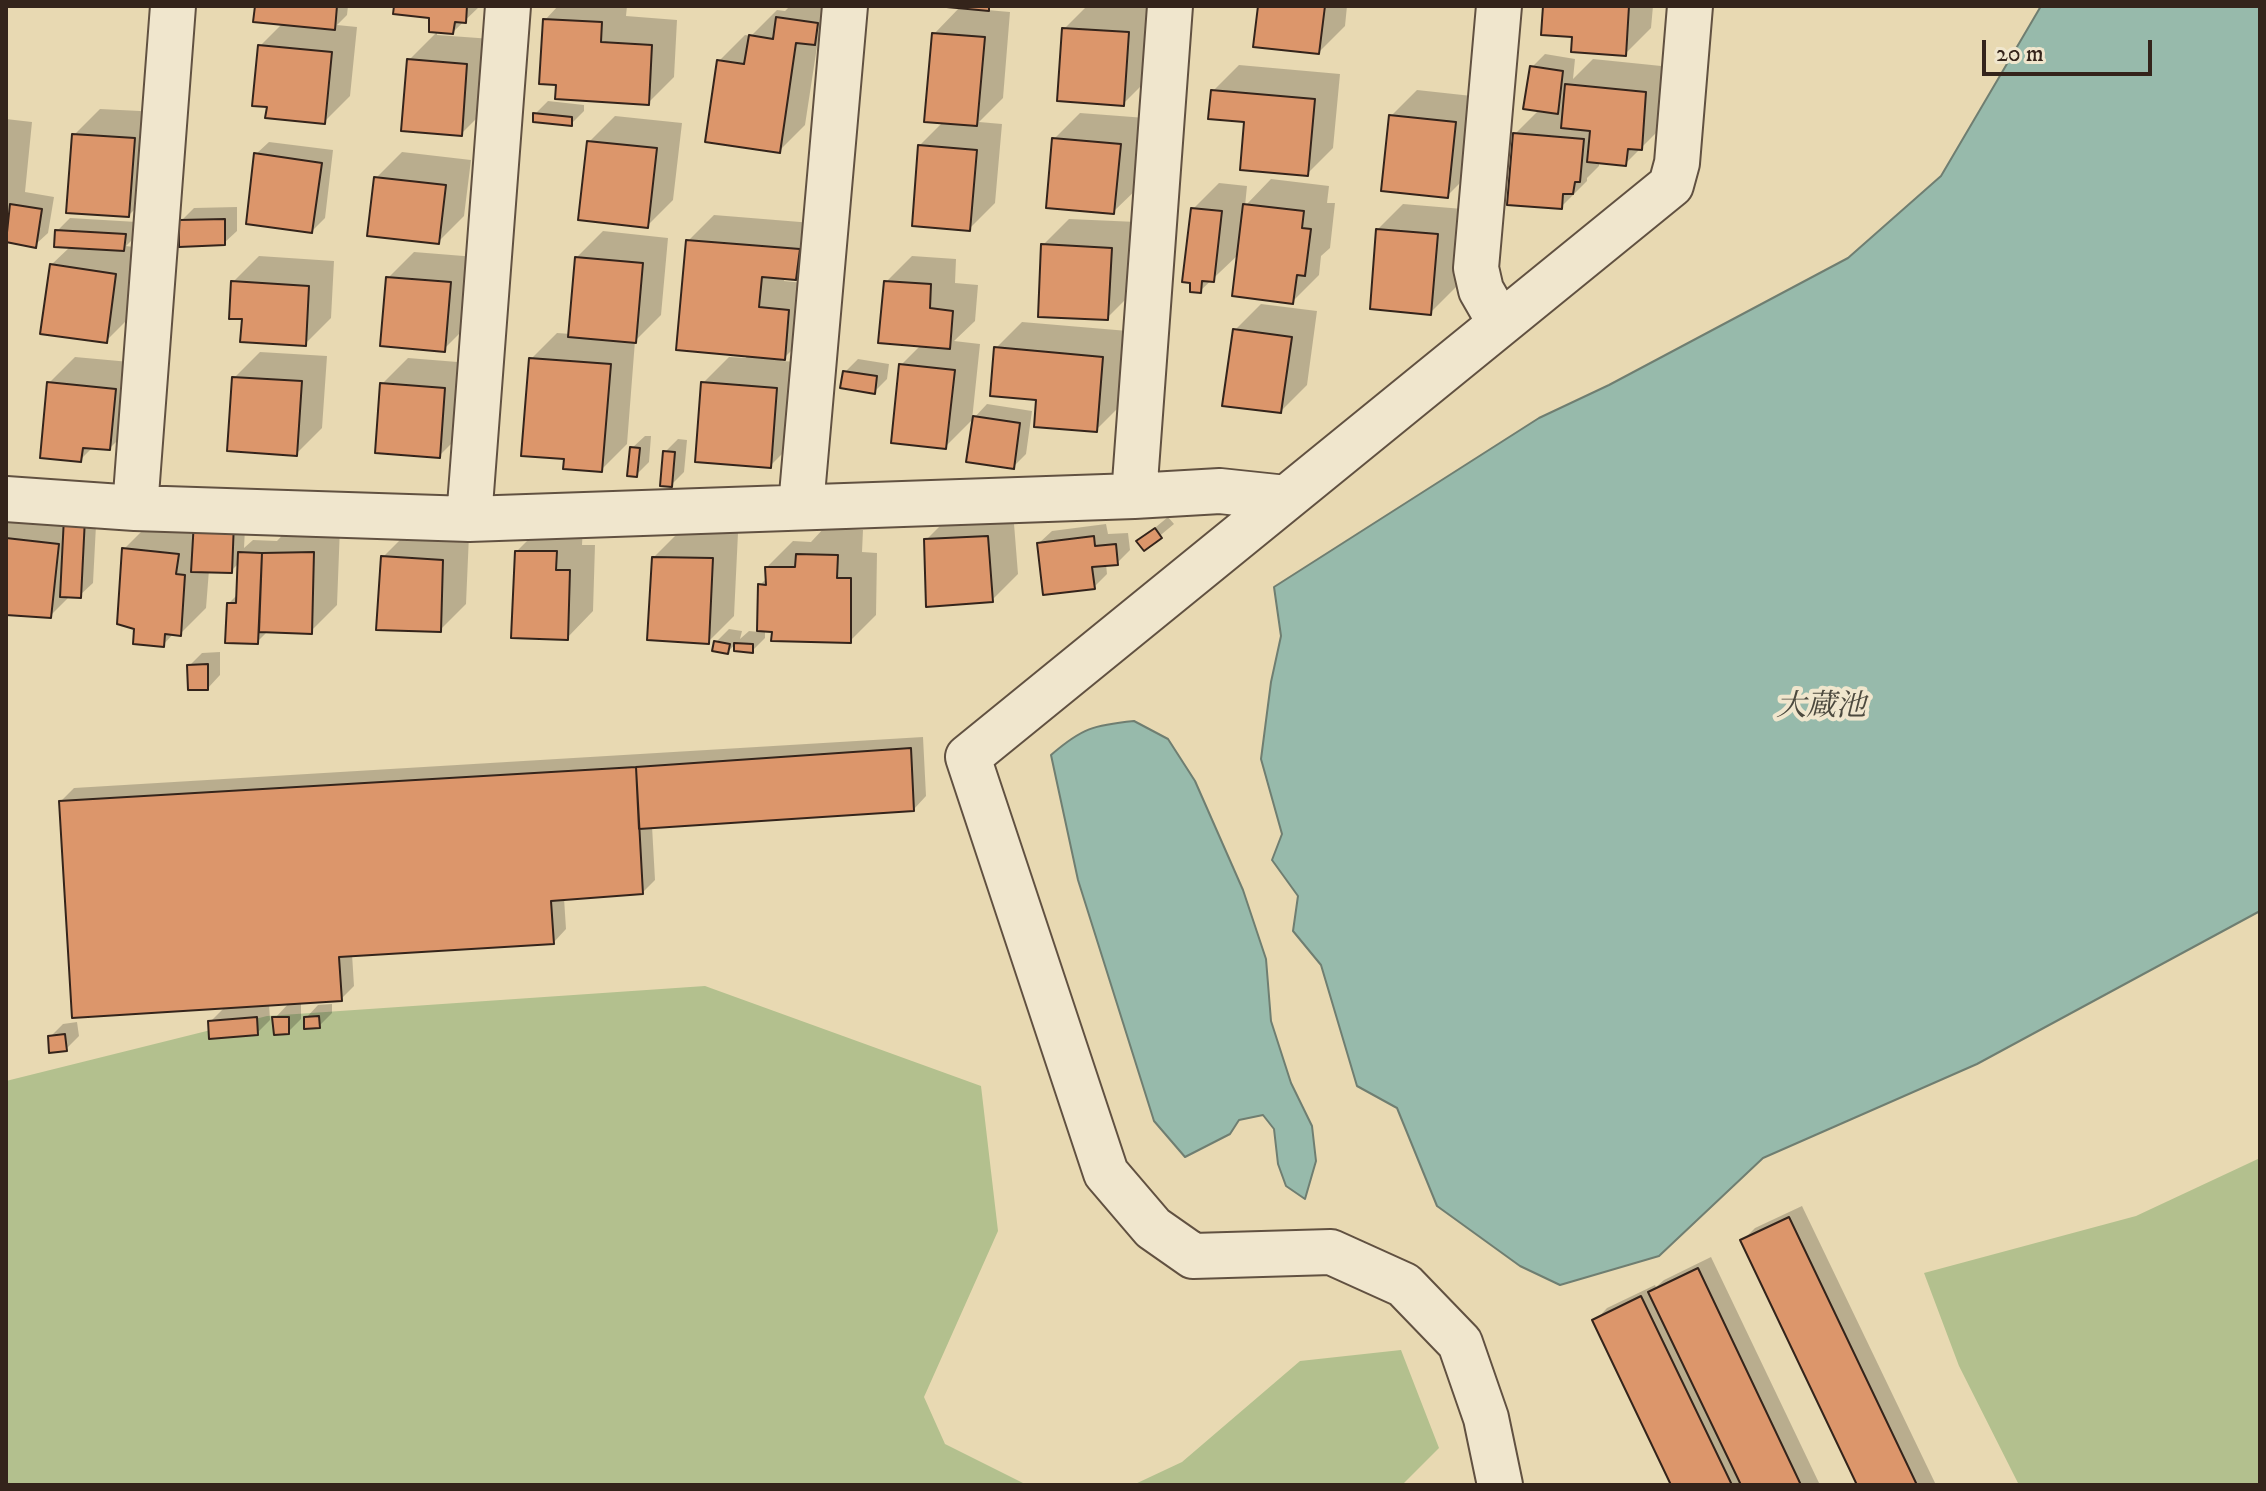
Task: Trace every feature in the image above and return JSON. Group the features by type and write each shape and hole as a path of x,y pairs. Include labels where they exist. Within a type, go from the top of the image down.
{"street":[{"path":"135,508 173,6"},
{"path":"469,519 508,6"},
{"path":"801,506 845,6"},
{"path":"1134,496 1170,6"},
{"path":"1499,6 1476,268 1481,290 1500,323"},
{"path":"1500,1485 1486,1418 1460,1343 1404,1285 1331,1252 1193,1256 1153,1228 1106,1173 968,757 1671,185 1677,163 1690,6"},
{"path":"6,499 135,508 469,519 1220,491 1286,498"}],"green space":[{"path":"705,986 981,1086 998,1231 924,1397 945,1444 1027,1485 6,1485 6,1081 267,1016"},
{"path":"2260,1158 2260,1485 2019,1485 1959,1366 1924,1273 2136,1216"},
{"path":"1401,1350 1439,1448 1402,1485 1133,1485 1182,1462 1300,1361"}],"water":[{"name":"大蔵池","path":"2041,6 2260,6 2260,911 1977,1064 1763,1158 1659,1256 1560,1285 1520,1266 1437,1206 1397,1108 1357,1086 1321,965 1293,931 1298,896 1272,860 1282,834 1261,759 1271,682 1281,636 1274,587 1539,418 1609,385 1848,258 1941,176"},
{"path":"1134,721 1168,739 1195,781 1243,890 1266,959 1271,1021 1291,1083 1312,1126 1316,1161 1305,1199 1286,1186 1278,1164 1274,1129 1263,1115 1239,1120 1230,1134 1185,1157 1154,1121 1078,880 1051,755 1089,729"}],"building":[{"path":"255,6 337,6 335,30 253,22"},
{"path":"394,6 467,6 466,23 455,22 453,34 429,32 429,18 393,14"},
{"path":"936,6 989,6 989,11"},
{"path":"1258,6 1325,6 1319,54 1253,47"},
{"path":"1543,6 1629,6 1626,56 1571,52 1572,37 1541,35"},
{"path":"776,17 818,23 815,45 796,43 780,153 705,142 717,60 744,64 749,35 773,39"},
{"path":"543,19 602,22 601,42 652,45 649,105 555,99 556,85 539,84"},
{"path":"1062,28 1129,32 1124,106 1057,101"},
{"path":"932,33 985,37 977,126 924,122"},
{"path":"258,45 332,52 325,124 265,118 267,107 252,106"},
{"path":"407,59 467,64 462,136 401,131"},
{"path":"1530,66 1563,71 1558,114 1523,109"},
{"path":"1565,84 1646,92 1642,150 1628,149 1626,166 1587,162 1590,131 1561,128"},
{"path":"1211,90 1315,99 1308,176 1240,170 1244,122 1208,119"},
{"path":"533,113 572,117 572,126 533,122"},
{"path":"1389,115 1456,122 1448,198 1381,191"},
{"path":"1513,133 1584,139 1580,182 1575,182 1573,194 1563,194 1562,209 1507,205"},
{"path":"72,134 135,138 129,217 66,213"},
{"path":"1052,138 1121,144 1114,214 1046,208"},
{"path":"587,141 657,148 648,228 578,220"},
{"path":"918,145 977,150 970,231 912,226"},
{"path":"254,153 322,163 312,233 246,224"},
{"path":"374,177 446,185 439,244 367,236"},
{"path":"10,204 42,209 36,248 6,242"},
{"path":"1243,204 1304,211 1302,228 1311,229 1305,276 1297,275 1293,304 1232,296"},
{"path":"1191,208 1222,211 1214,282 1202,281 1201,293 1190,292 1190,283 1182,282"},
{"path":"225,219 225,245 179,247 179,220"},
{"path":"1376,229 1438,234 1431,315 1370,309"},
{"path":"55,230 126,234 124,251 54,247"},
{"path":"686,240 800,249 796,280 762,277 759,307 789,310 785,360 676,350"},
{"path":"1041,244 1112,248 1108,320 1038,317"},
{"path":"575,257 643,263 636,343 568,337"},
{"path":"50,264 116,274 107,343 40,334"},
{"path":"386,277 451,282 445,352 380,346"},
{"path":"231,281 309,286 306,346 240,342 242,319 229,319"},
{"path":"884,281 931,284 930,308 953,311 950,349 878,343"},
{"path":"1233,329 1292,337 1281,413 1222,406"},
{"path":"994,347 1103,357 1097,432 1034,427 1036,400 990,396"},
{"path":"529,358 611,364 602,472 563,469 564,459 521,456"},
{"path":"899,364 955,370 946,449 891,443"},
{"path":"843,371 877,376 875,394 840,388"},
{"path":"232,377 302,381 297,456 227,451"},
{"path":"47,382 116,389 110,450 83,448 81,462 40,458"},
{"path":"701,382 777,388 771,468 695,462"},
{"path":"380,383 445,388 440,458 375,453"},
{"path":"973,416 1020,423 1014,469 966,462"},
{"path":"630,447 640,448 637,477 627,476"},
{"path":"663,451 675,452 672,487 660,486"},
{"path":"64,517 85,518 81,598 60,597"},
{"path":"194,521 234,522 232,573 191,572"},
{"path":"1155,528 1162,538 1144,551 1136,541"},
{"path":"988,536 993,602 926,607 924,539"},
{"path":"1094,536 1095,546 1116,544 1118,565 1092,567 1095,589 1043,595 1037,543"},
{"path":"6,538 59,544 51,618 6,615"},
{"path":"122,548 179,554 176,574 185,575 181,636 165,634 164,647 133,644 134,629 117,624"},
{"path":"515,551 557,551 556,570 570,570 568,640 511,638"},
{"path":"238,552 262,553 258,644 225,643 227,603 236,603"},
{"path":"314,552 312,634 259,632 262,553"},
{"path":"796,554 838,555 837,578 851,578 851,643 771,641 772,632 757,631 758,584 766,585 765,567 795,567"},
{"path":"381,556 443,560 441,632 376,630"},
{"path":"652,557 713,558 709,644 647,640"},
{"path":"714,641 730,644 728,654 712,651"},
{"path":"734,643 753,644 753,653 734,651"},
{"path":"208,664 208,690 188,690 187,665"},
{"path":"911,748 914,811 639,829 636,767"},
{"path":"636,767 643,894 551,901 554,944 339,957 342,1001 72,1018 59,801"},
{"path":"319,1016 320,1028 304,1029 304,1017"},
{"path":"257,1017 258,1035 209,1039 208,1021"},
{"path":"272,1017 289,1017 289,1034 274,1035"},
{"path":"65,1034 67,1051 49,1053 48,1036"},
{"path":"1789,1217 1917,1485 1857,1485 1740,1240"},
{"path":"1698,1268 1801,1485 1741,1485 1648,1292"},
{"path":"1641,1296 1732,1485 1671,1485 1592,1320"}]}
